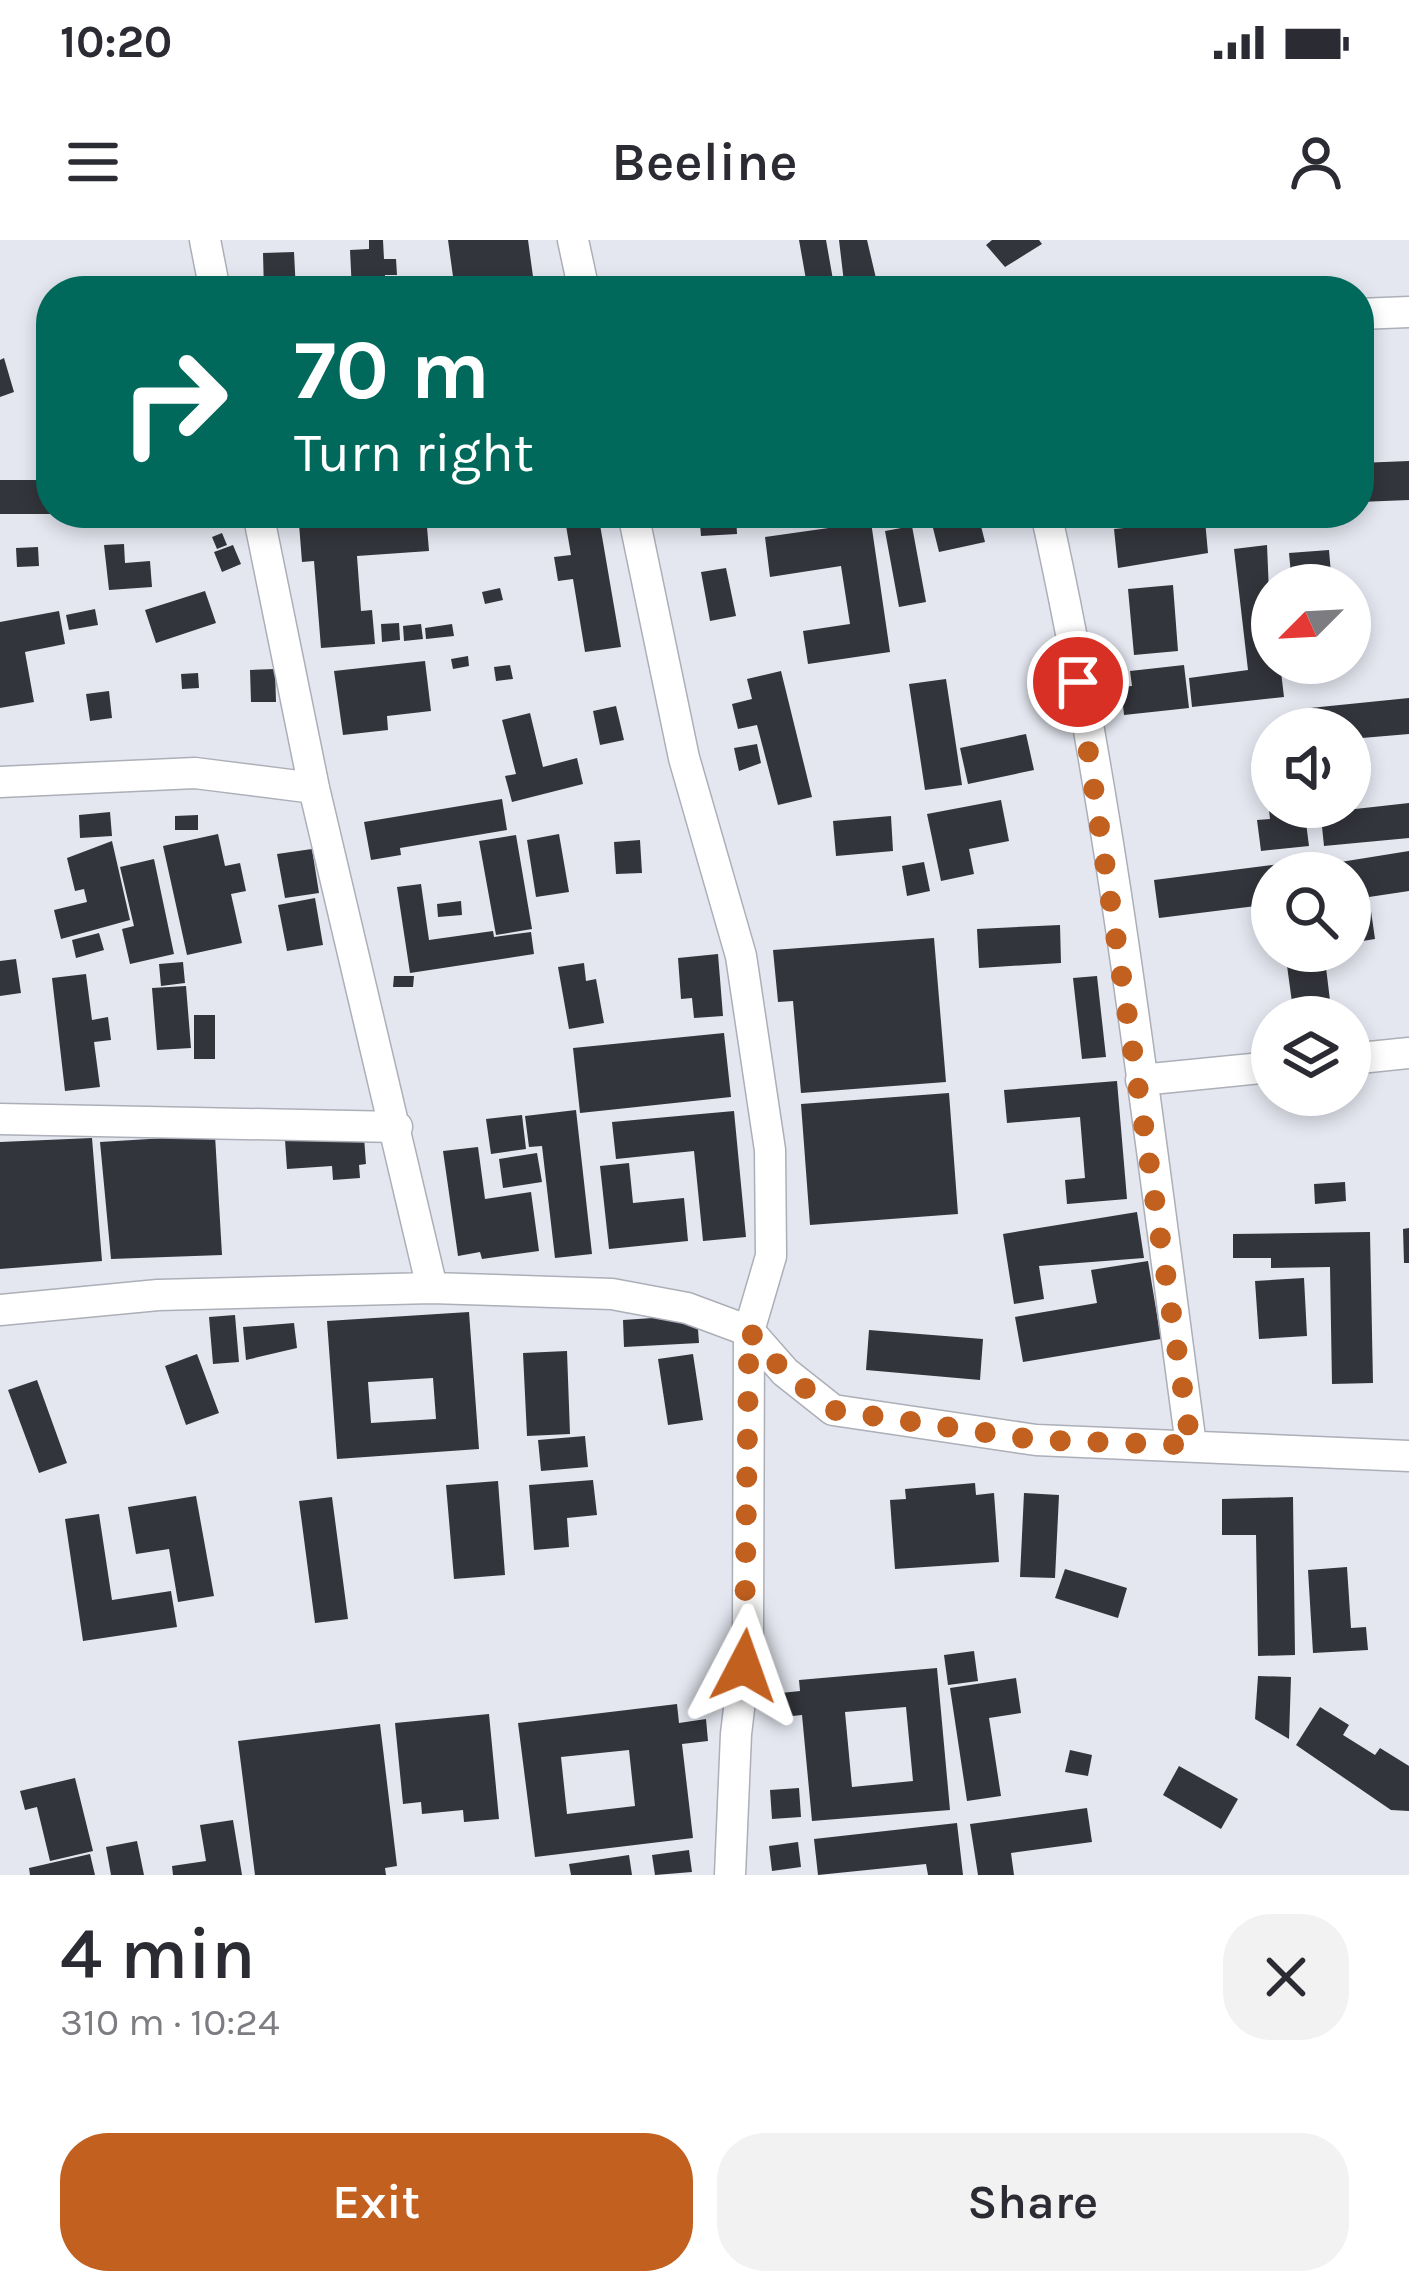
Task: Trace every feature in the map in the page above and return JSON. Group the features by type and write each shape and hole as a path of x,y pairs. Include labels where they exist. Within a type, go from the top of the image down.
{"street":[{"path":"205,240 212,276"},
{"path":"572,240 580,276"},
{"path":"1374,313 1409,312"},
{"path":"261,528 314,788 433,1288"},
{"path":"636,528 684,758 741,956 767,1129 771,1256 749,1331 748,1633 736,1734 730,1875"},
{"path":"1049,528 1064,593 1141,1080 1191,1445"},
{"path":"0,782 194,773 314,788"},
{"path":"1371,1057 1409,1053"},
{"path":"1141,1080 1251,1068"},
{"path":"0,1119 397,1127"},
{"path":"0,1310 158,1295 433,1288 612,1294 687,1308 749,1331 784,1372 833,1410 1036,1440 1409,1456"}],"building":[{"path":"369,240 383,240 384,259 396,259 397,275 351,276 350,250 369,249"},
{"path":"448,240 528,240 533,276 453,276"},
{"path":"799,240 826,240 832,276 805,276"},
{"path":"839,240 867,240 875,276 843,276"},
{"path":"992,240 1039,240 1042,244 1005,267 986,245"},
{"path":"294,252 295,276 264,276 263,253"},
{"path":"4,358 14,392 0,397 0,360"},
{"path":"1409,461 1409,500 1374,501 1374,462"},
{"path":"0,480 36,480 36,514 0,514"},
{"path":"299,528 427,528 429,551 357,556 361,611 372,610 375,644 321,648 314,561 302,562"},
{"path":"566,528 601,528 621,647 585,652 573,579 558,581 554,557 571,555"},
{"path":"700,528 737,528 737,534 701,536"},
{"path":"829,528 872,528 890,652 808,664 803,631 850,624 841,566 770,577 765,537"},
{"path":"912,528 926,602 899,607 885,531"},
{"path":"933,528 982,528 985,542 939,552"},
{"path":"1206,528 1208,553 1118,568 1114,529"},
{"path":"222,533 227,545 217,549 212,537"},
{"path":"124,544 125,563 150,561 152,587 109,590 104,545"},
{"path":"233,545 241,564 222,572 214,552"},
{"path":"1267,545 1268,564 1251,564 1251,684 1282,684 1284,697 1192,707 1189,678 1248,670 1234,549"},
{"path":"38,547 39,566 17,567 16,548"},
{"path":"1329,550 1330,564 1290,564 1289,553"},
{"path":"726,568 736,616 710,621 701,572"},
{"path":"1173,585 1178,651 1134,655 1128,589"},
{"path":"500,588 503,600 485,604 482,592"},
{"path":"205,591 216,623 156,643 145,610"},
{"path":"95,609 98,625 69,630 66,615"},
{"path":"59,611 65,644 25,652 34,702 0,708 0,622"},
{"path":"399,623 400,640 382,642 381,624"},
{"path":"421,624 423,639 404,641 403,626"},
{"path":"452,624 454,636 426,639 425,628"},
{"path":"468,656 469,666 453,669 451,659"},
{"path":"425,661 431,711 387,716 388,730 343,735 334,671"},
{"path":"510,665 513,679 496,681 494,667"},
{"path":"1184,665 1189,708 1124,715 1121,687 1132,686 1130,671"},
{"path":"275,669 276,702 251,702 250,670"},
{"path":"781,671 812,797 778,805 757,725 738,729 732,704 752,699 747,679"},
{"path":"198,673 199,688 182,689 181,674"},
{"path":"946,679 962,785 925,790 909,684"},
{"path":"109,691 112,718 90,721 86,694"},
{"path":"1409,698 1409,734 1371,737 1371,708 1310,708"},
{"path":"616,706 624,740 600,745 593,711"},
{"path":"530,713 543,767 577,758 583,784 512,802 505,776 516,774 502,720"},
{"path":"1026,734 1034,770 968,784 960,748"},
{"path":"757,744 761,763 739,771 734,748"},
{"path":"502,799 507,830 400,848 401,855 371,860 364,822"},
{"path":"1001,800 1009,841 969,849 974,874 941,881 927,814"},
{"path":"1409,803 1409,838 1324,846 1322,828 1371,828 1371,807"},
{"path":"110,812 112,836 80,838 79,815"},
{"path":"198,815 198,830 175,830 175,816"},
{"path":"891,816 893,851 836,856 833,821"},
{"path":"1258,828 1307,828 1309,846 1261,851"},
{"path":"218,834 225,866 240,863 246,891 231,894 242,943 187,955 163,846"},
{"path":"559,834 569,892 536,897 527,840"},
{"path":"516,835 532,929 496,935 479,841"},
{"path":"640,840 642,873 616,874 614,842"},
{"path":"112,841 130,920 61,939 54,910 87,902 84,889 75,891 67,858"},
{"path":"312,849 319,893 285,898 277,854"},
{"path":"1409,851 1409,891 1371,897 1371,857"},
{"path":"154,859 174,954 130,964 122,929 134,926 120,867"},
{"path":"924,862 930,891 907,896 902,866"},
{"path":"1251,868 1251,907 1159,918 1154,880"},
{"path":"421,884 429,940 493,931 494,937 531,932 534,954 410,973 397,887"},
{"path":"315,898 323,945 287,951 278,905"},
{"path":"461,901 462,915 438,917 437,904"},
{"path":"1060,925 1061,963 979,968 977,929"},
{"path":"99,933 104,950 76,958 72,940"},
{"path":"934,938 946,1082 801,1093 793,1001 778,1002 773,950"},
{"path":"718,954 723,1016 694,1018 692,998 681,999 678,958"},
{"path":"16,959 21,993 0,996 0,961"},
{"path":"183,962 185,983 161,986 159,964"},
{"path":"584,963 586,981 596,979 604,1023 569,1029 558,967"},
{"path":"1288,972 1327,972 1329,996 1291,996"},
{"path":"86,974 92,1020 108,1017 111,1040 94,1042 100,1087 65,1091 52,978"},
{"path":"394,976 414,976 413,987 393,987"},
{"path":"1097,976 1106,1057 1082,1059 1073,978"},
{"path":"186,986 191,1048 157,1050 152,988"},
{"path":"194,1015 215,1015 215,1059 194,1059"},
{"path":"724,1033 731,1097 580,1113 573,1048"},
{"path":"1117,1081 1127,1199 1067,1204 1065,1180 1085,1178 1080,1117 1007,1123 1004,1090"},
{"path":"949,1093 958,1214 810,1225 801,1104"},
{"path":"576,1110 592,1254 555,1258 542,1146 529,1147 525,1116"},
{"path":"734,1111 746,1237 703,1241 694,1151 616,1159 612,1122"},
{"path":"522,1115 526,1149 491,1154 486,1119"},
{"path":"215,1135 222,1255 111,1259 100,1142"},
{"path":"364,1137 366,1164 359,1165 360,1178 333,1180 332,1166 287,1169 285,1140"},
{"path":"92,1138 102,1261 0,1269 0,1142"},
{"path":"478,1147 485,1199 531,1192 539,1251 482,1259 480,1252 458,1256 443,1151"},
{"path":"537,1153 542,1182 503,1188 499,1159"},
{"path":"629,1163 633,1203 684,1198 688,1241 609,1249 600,1166"},
{"path":"1345,1182 1346,1201 1315,1204 1314,1184"},
{"path":"1137,1212 1144,1258 1039,1266 1044,1299 1014,1304 1003,1234"},
{"path":"1409,1228 1409,1263 1404,1263 1403,1229"},
{"path":"1370,1232 1373,1383 1332,1384 1330,1267 1271,1268 1271,1258 1233,1258 1233,1234"},
{"path":"1148,1261 1161,1339 1023,1362 1015,1317 1097,1303 1091,1270"},
{"path":"1304,1278 1307,1336 1259,1339 1255,1281"},
{"path":"469,1312 479,1449 337,1459 327,1321","holes":["433,1378 436,1419 371,1423 368,1382"]},
{"path":"235,1315 239,1362 213,1364 209,1317"},
{"path":"697,1315 699,1343 624,1347 623,1320"},
{"path":"294,1323 297,1348 246,1360 243,1327"},
{"path":"869,1330 983,1339 980,1380 866,1370"},
{"path":"567,1351 570,1434 527,1436 523,1353"},
{"path":"197,1354 219,1413 186,1425 165,1366"},
{"path":"693,1354 703,1420 668,1425 658,1359"},
{"path":"37,1380 67,1463 39,1473 8,1390"},
{"path":"585,1436 588,1467 541,1471 538,1440"},
{"path":"593,1480 597,1515 567,1518 569,1547 534,1550 529,1485"},
{"path":"498,1481 505,1575 454,1579 446,1485"},
{"path":"975,1483 976,1495 994,1493 999,1562 895,1569 890,1500 906,1499 905,1489"},
{"path":"1024,1493 1059,1495 1055,1578 1020,1577"},
{"path":"196,1496 214,1596 178,1602 169,1549 136,1554 128,1507"},
{"path":"332,1497 348,1619 315,1623 299,1501"},
{"path":"1293,1497 1295,1655 1258,1656 1256,1535 1222,1535 1222,1499"},
{"path":"99,1514 112,1600 171,1591 177,1627 83,1641 65,1519"},
{"path":"1347,1567 1351,1628 1366,1627 1368,1650 1313,1653 1308,1570"},
{"path":"1065,1569 1127,1588 1118,1618 1055,1598"},
{"path":"974,1651 978,1681 948,1685 944,1655"},
{"path":"937,1668 950,1810 812,1821 802,1715 783,1717 781,1693 800,1691 799,1680","holes":["906,1707 913,1781 852,1787 845,1712"]},
{"path":"1258,1676 1291,1677 1289,1739 1255,1719"},
{"path":"1016,1678 1021,1713 989,1718 1001,1796 967,1801 950,1688"},
{"path":"677,1704 679,1723 706,1719 708,1741 682,1744 693,1838 535,1857 518,1723","holes":["629,1750 635,1806 567,1814 561,1757"]},
{"path":"1320,1707 1349,1725 1343,1735 1375,1755 1380,1748 1409,1766 1409,1811 1391,1810 1296,1745"},
{"path":"489,1714 499,1819 464,1822 463,1810 422,1814 421,1802 403,1804 395,1723"},
{"path":"380,1724 397,1866 385,1868 386,1875 255,1875 238,1741"},
{"path":"1070,1750 1092,1755 1088,1776 1065,1772"},
{"path":"1179,1766 1238,1799 1221,1829 1163,1795"},
{"path":"75,1778 93,1851 50,1861 37,1807 25,1810 20,1791"},
{"path":"799,1788 801,1817 772,1819 770,1790"},
{"path":"1087,1808 1092,1842 1011,1853 1014,1875 978,1875 970,1824"},
{"path":"233,1820 242,1875 173,1875 172,1866 206,1861 200,1825"},
{"path":"957,1823 963,1875 928,1875 926,1864 818,1875 814,1839"},
{"path":"137,1841 144,1875 111,1875 106,1847"},
{"path":"798,1842 801,1867 772,1871 769,1846"},
{"path":"689,1850 692,1872 655,1875 652,1855"},
{"path":"90,1854 95,1875 30,1875 29,1868"},
{"path":"629,1855 632,1875 571,1875 569,1864"}],"route":[{"path":"744,1666 749,1331 784,1372 833,1410 919,1427 1036,1440 1191,1445 1141,1080 1078,682"}]}
